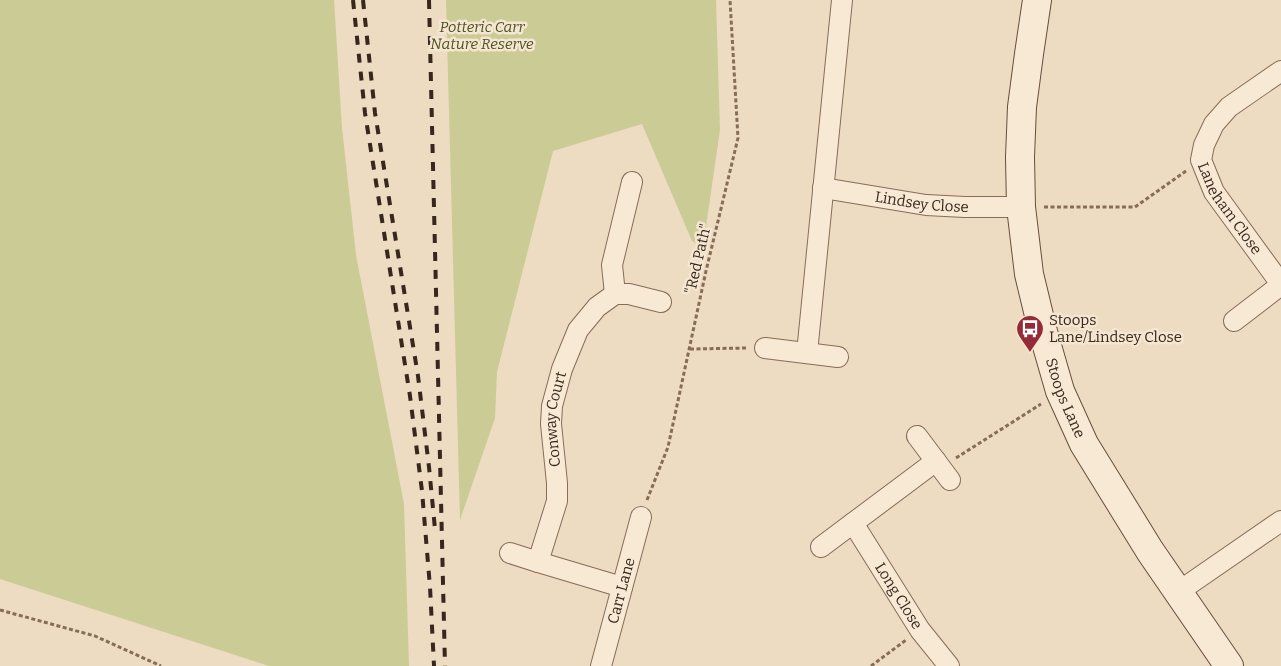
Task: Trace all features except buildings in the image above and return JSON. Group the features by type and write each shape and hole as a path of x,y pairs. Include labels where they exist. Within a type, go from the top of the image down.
{"street":[{"path":"806,353 842,0"},
{"name":"Stoops Lane","path":"1037,0 1022,108 1020,157 1022,206 1030,274 1043,332 1060,391 1093,460 1150,551 1229,666"},
{"name":"Laneham Close","path":"1234,321 1281,284 1214,192 1201,160 1204,145 1214,124 1229,107 1281,71"},
{"path":"632,182 612,265 615,294 630,294 661,302"},
{"name":"Lindsey Close","path":"823,188 926,205 965,207 1022,206"},
{"name":"Conway Court","path":"538,562 557,501 551,424 552,406 562,369 578,330 597,307 615,294"},
{"path":"765,348 838,357"},
{"path":"821,547 853,523 942,470 917,436"},
{"name":"Carr Lane","path":"601,666 641,517"},
{"path":"1178,592 1281,521"},
{"name":"Long Close","path":"853,523 920,630 950,666"},
{"path":"510,553 622,587"}],"path":[{"name":"\"Red Path\"","path":"641,517 668,447 706,271 738,138 730,0"},
{"path":"1022,206 1135,207 1201,160"},
{"path":"690,349 765,348"},
{"path":"942,470 1060,391"},
{"path":"0,610 94,636 161,666"},
{"path":"871,666 920,630"}],"green space":[{"path":"0,0 334,0 342,128 356,255 404,504 409,666 269,666 0,579"},
{"name":"Potteric Carr Nature Reserve","path":"446,0 716,0 720,130 703,247 692,241 642,124 553,151 497,372 495,418 460,520"}],"railway":[{"path":"353,0 365,113 410,396 422,491 434,666"},
{"path":"363,0 375,113 418,376 435,529"},
{"path":"429,0 445,666"}],"place":[{"name":"Stoops Lane/Lindsey Close","path":"1030,353"}]}
